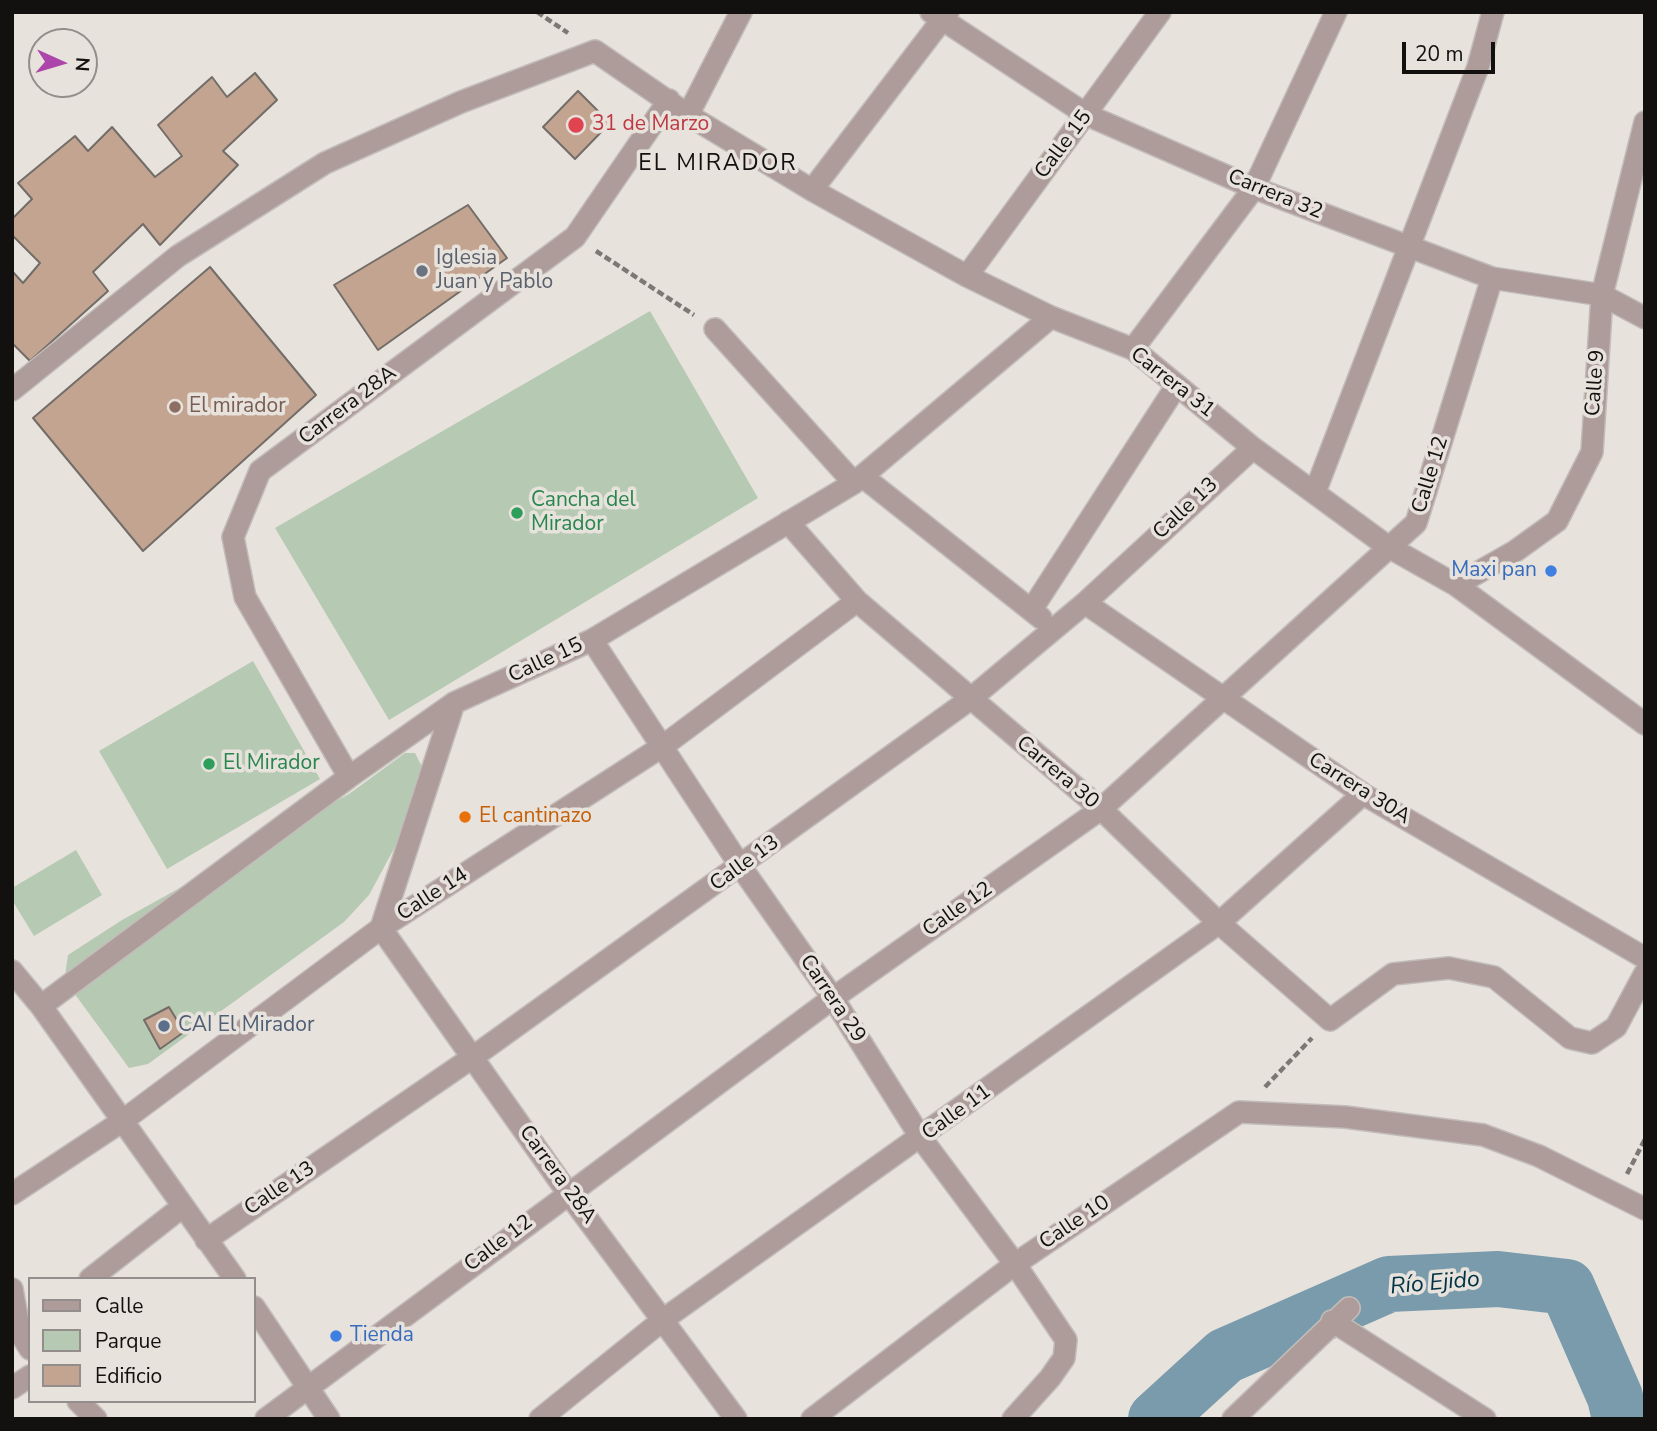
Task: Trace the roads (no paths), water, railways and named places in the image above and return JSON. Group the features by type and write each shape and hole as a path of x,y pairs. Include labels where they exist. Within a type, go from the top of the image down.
{"street":[{"path":"688,115 741,12"},
{"name":"Calle 15","path":"967,276 1160,12"},
{"path":"1133,349 1254,188 1336,12"},
{"path":"1315,492 1478,67 1493,12"},
{"path":"812,190 941,15"},
{"name":"Carrera 32","path":"941,15 1087,115 1254,188 1492,278 1602,295 1645,318"},
{"name":"Carrera 31","path":"12,390 178,256 324,163 461,102 595,51 688,115 812,190 967,276 1051,317 1133,349 1253,448 1387,546 1456,585 1645,724"},
{"name":"Carrera 28A","path":"349,776 245,597 233,537 260,471 575,237 669,100"},
{"name":"Calle 9","path":"1456,585 1514,552 1557,521 1592,453 1602,295 1645,122"},
{"name":"Calle 12","path":"266,1419 833,998 1101,809 1387,546 1416,523 1492,278"},
{"name":"Calle 15","path":"41,1006 349,776 454,703 592,640 858,480 1051,317"},
{"path":"715,329 858,480 1032,610 1052,629"},
{"path":"1032,610 1177,385"},
{"name":"Calle 13","path":"206,1240 473,1057 741,867 969,700 1085,603 1253,448"},
{"name":"Carrera 30","path":"788,522 857,601 969,700 1101,809 1219,923 1330,1020 1393,974 1449,968 1494,977 1570,1038 1592,1043 1615,1027 1645,973"},
{"name":"Calle 14","path":"12,1194 121,1122 381,928 663,746 857,601"},
{"name":"Carrera 30A","path":"1085,603 1363,794 1645,958"},
{"name":"Carrera 29","path":"592,640 741,867 833,998 922,1138 1015,1264 1066,1340 1064,1358 1051,1378 1013,1419"},
{"path":"381,928 454,703"},
{"name":"Calle 11","path":"540,1419 664,1319 922,1138 1219,923 1363,794"},
{"name":"Carrera 28A","path":"381,928 568,1193 736,1419"},
{"path":"12,971 41,1006 233,1277"},
{"name":"Calle 10","path":"812,1419 1015,1264 1240,1112 1345,1117 1483,1135 1539,1156 1645,1209"},
{"path":"93,1277 182,1207"},
{"path":"12,1289 27,1336"},
{"path":"1233,1419 1332,1321 1349,1308"},
{"path":"256,1310 329,1419"},
{"path":"1332,1321 1485,1419"},
{"path":"12,1388 28,1377"}],"waterway":[{"name":"Río Ejido","path":"1156,1419 1225,1356 1389,1284 1498,1279 1567,1287 1615,1397 1620,1419"}],"place":[{"name":"31 de Marzo","path":"576,125"},
{"name":"Iglesia Juan y Pablo","path":"422,271"},
{"name":"El mirador","path":"175,407"},
{"name":"Cancha del Mirador","path":"517,513"},
{"name":"Maxi pan","path":"1551,571"},
{"name":"El Mirador","path":"209,764"},
{"name":"El cantinazo","path":"465,817"},
{"name":"CAI El Mirador","path":"164,1026"},
{"name":"Tienda","path":"336,1336"}],"district":[{"name":"EL MIRADOR","path":"718,164"}]}
